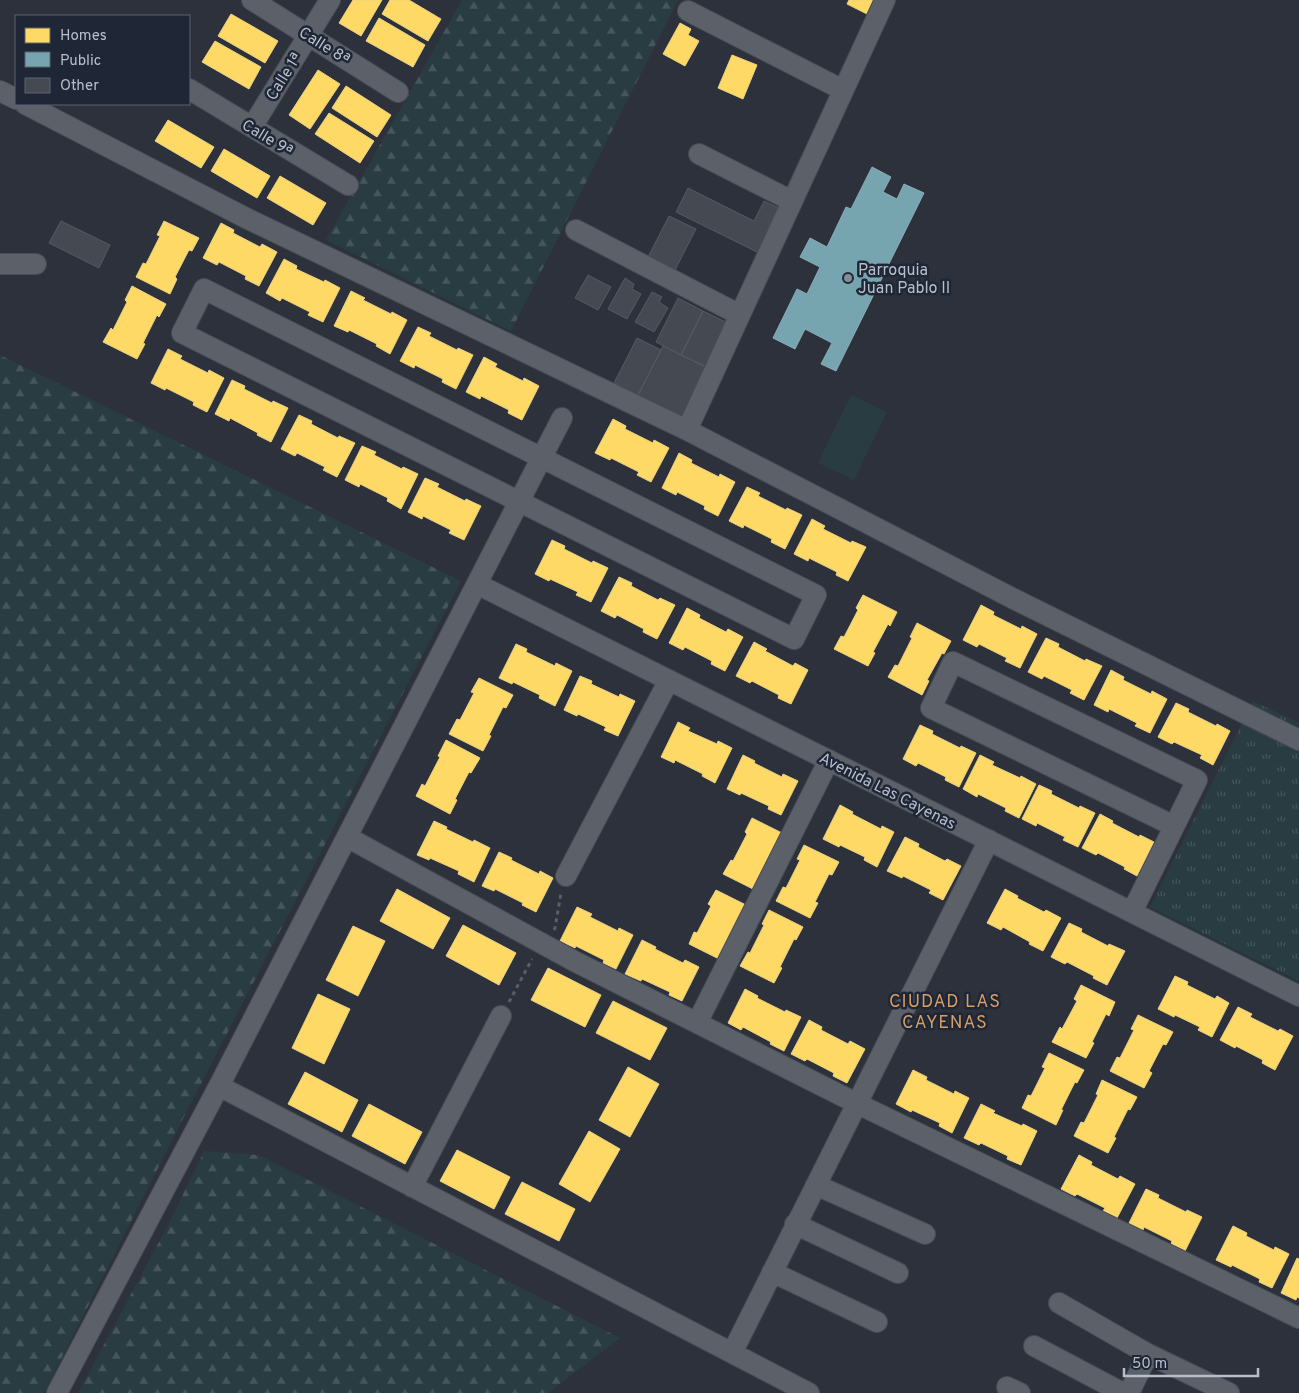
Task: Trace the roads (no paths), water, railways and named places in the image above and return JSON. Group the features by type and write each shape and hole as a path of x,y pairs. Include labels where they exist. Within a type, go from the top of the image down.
{"street":[{"name":"Calle 8ª","path":"252,0 398,92"},
{"name":"Calle 1ª","path":"252,127 330,0"},
{"path":"686,430 885,0"},
{"path":"688,11 844,90"},
{"name":"Calle 9ª","path":"190,90 348,186"},
{"path":"0,91 15,98"},
{"path":"27,105 246,218 686,430 1016,600 1299,740"},
{"path":"699,154 792,201"},
{"path":"576,230 740,315"},
{"path":"0,264 36,264"},
{"path":"204,289 816,595 794,639 519,502 182,333 204,289"},
{"path":"57,1393 219,1086 562,418"},
{"name":"Avenida Las Cayenas","path":"477,584 1299,996"},
{"path":"1132,912 1197,780 953,662 931,708 1174,826"},
{"path":"566,876 669,680"},
{"path":"697,1023 829,760"},
{"path":"347,837 574,961 856,1103 1299,1318"},
{"path":"732,1353 989,840"},
{"path":"412,1187 502,1016"},
{"path":"219,1086 809,1393"},
{"path":"816,1185 925,1234"},
{"path":"796,1224 898,1273"},
{"path":"772,1272 877,1322"},
{"path":"1059,1303 1148,1354 1229,1393"},
{"path":"1034,1346 1123,1393"},
{"path":"1129,1393 1148,1354"}],"place":[{"name":"Parroquia Juan Pablo II","path":"848,278"}],"district":[{"name":"CIUDAD LAS CAYENAS","path":"945,1011"}]}
